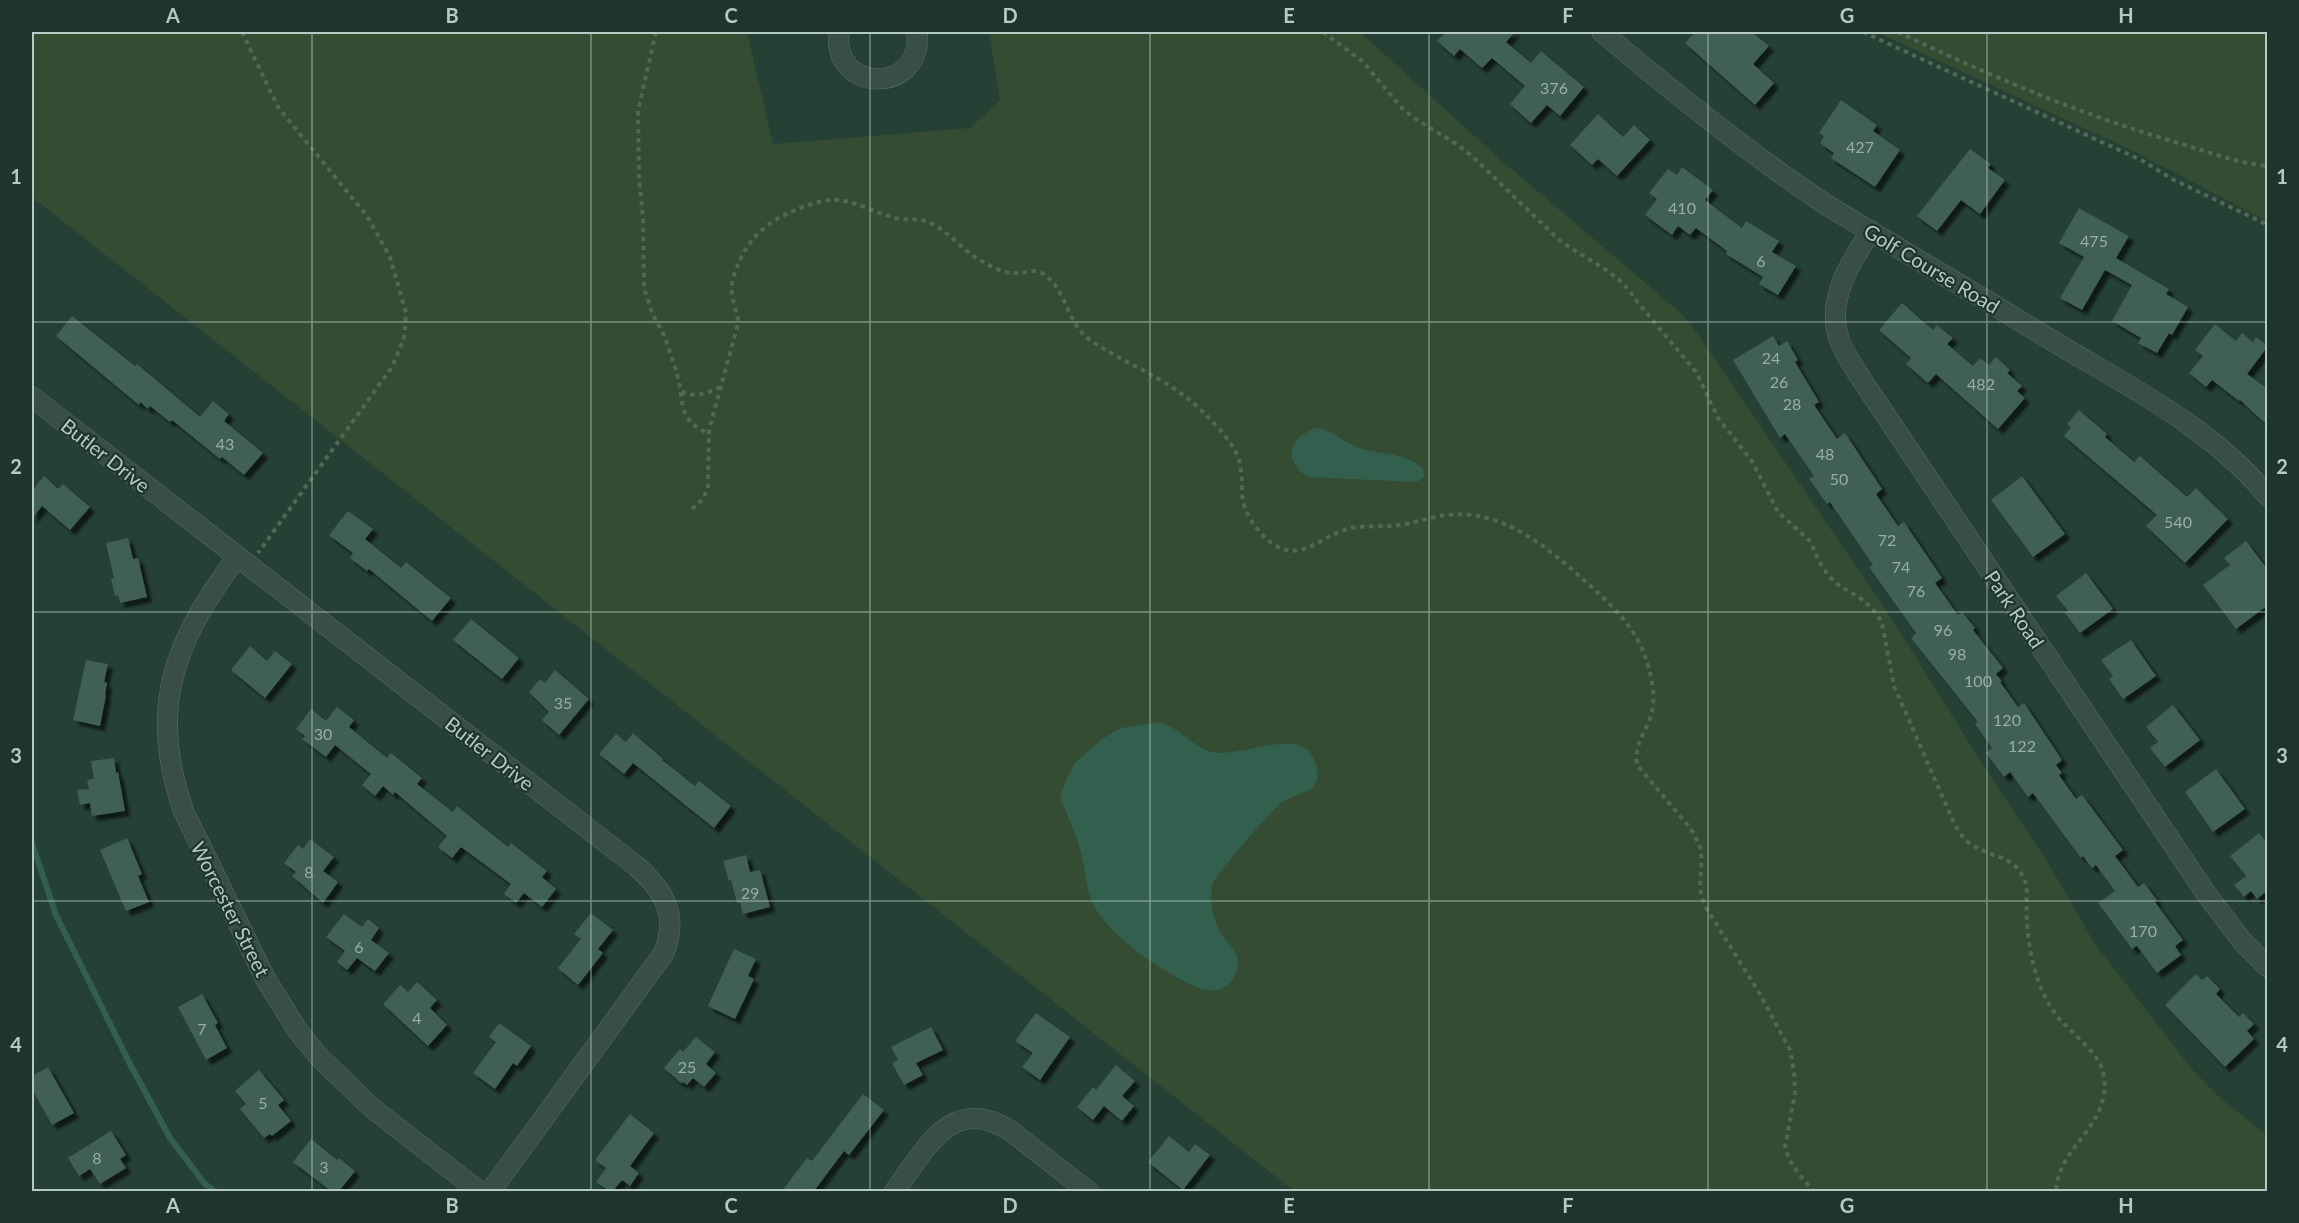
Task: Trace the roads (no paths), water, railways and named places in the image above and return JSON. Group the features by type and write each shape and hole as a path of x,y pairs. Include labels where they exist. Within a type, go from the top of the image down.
{"street":[{"path":"839,32 840,51 848,66 862,76 880,79 896,75 909,64 917,49 917,32"},
{"name":"Golf Course Road","path":"1602,32 1746,150 1826,204 2160,404 2220,448 2268,496"},
{"name":"Park Road","path":"1871,231 1848,269 1836,301 1837,331 1841,345 1860,377 2205,892 2242,941 2268,967"},
{"name":"Butler Drive","path":"32,397 635,865 648,876 665,901 671,927 669,940 660,961 490,1191"},
{"name":"Worcester Street","path":"237,557 190,629 179,653 172,679 167,704 166,729 171,769 184,812 265,978 298,1031 319,1057 372,1108 480,1191"},
{"path":"894,1191 940,1133 958,1121 979,1118 999,1124 1089,1191"}],"waterway":[{"path":"32,843 56,915 130,1064 170,1138 205,1184 216,1192"}]}
